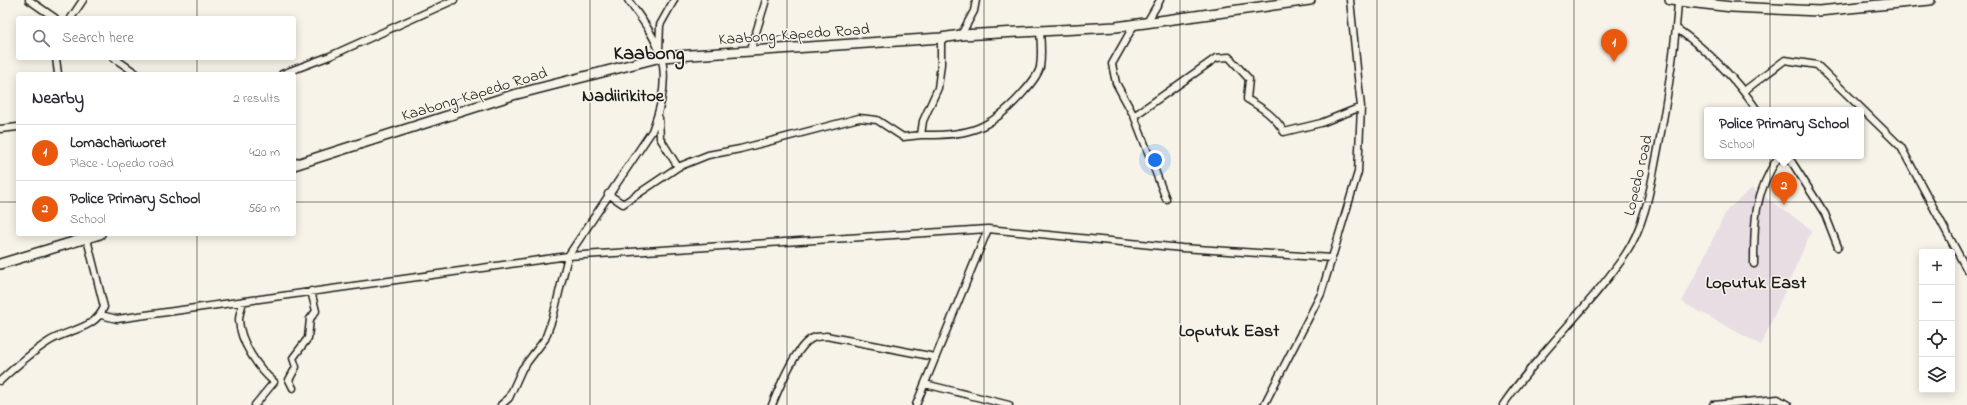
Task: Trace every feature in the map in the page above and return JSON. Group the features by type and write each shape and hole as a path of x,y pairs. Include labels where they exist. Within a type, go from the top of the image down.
{"main road":[{"name":"Kaabong-Kapedo Road","path":"296,164 513,95 660,54 750,52 941,38 961,34 1134,25 1310,0"},
{"path":"1674,1 1733,3 1819,11 1930,0"},
{"path":"0,264 86,236"}],"street":[{"path":"29,0 52,16"},
{"path":"72,16 83,0"},
{"path":"287,72 330,56 454,0"},
{"path":"628,0 660,54"},
{"path":"508,405 509,398 522,369 545,338 553,317 568,256 608,194 652,131 658,115 663,86 660,54 660,25 674,0"},
{"path":"750,52 766,0"},
{"path":"961,34 974,11 976,0"},
{"path":"1146,24 1160,0"},
{"path":"1264,405 1321,294 1358,172 1361,107 1350,0"},
{"name":"Lopedo road","path":"1503,405 1517,383 1611,274 1626,254 1637,231 1651,186 1668,95 1676,28 1674,1"},
{"path":"1134,25 1112,64 1116,83 1134,116 1166,199"},
{"path":"1676,28 1691,38 1744,91 1755,107"},
{"path":"608,194 623,204 678,167 708,155 740,149 859,118 877,120 903,137 921,135 944,136 974,130 1003,114 1029,86 1040,69 1040,31"},
{"path":"921,135 924,121 938,88 941,64 941,38"},
{"path":"1134,116 1186,77 1216,58 1228,57 1249,79 1247,99 1262,108 1277,120 1284,132 1321,123 1361,107"},
{"path":"56,60 58,72"},
{"path":"117,60 135,72"},
{"path":"1744,91 1785,60 1817,65 1860,107"},
{"path":"1864,111 1900,147 1967,270"},
{"path":"658,115 660,138 678,167"},
{"path":"0,129 16,127"},
{"path":"1754,264 1756,211 1761,190 1777,159"},
{"path":"1790,159 1825,214 1838,247"},
{"path":"101,315 117,319 568,256 988,229 1182,248 1332,258"},
{"path":"916,405 988,229"},
{"path":"0,381 20,362 50,340 94,322 101,315 104,307 86,236"},
{"path":"294,388 289,380 296,367 293,358 308,338 310,319 316,311 311,291"},
{"path":"243,301 239,320 246,347 265,374 274,382 255,405"},
{"path":"772,405 781,383 795,357 813,338 826,336 936,357"},
{"path":"925,384 1009,405"},
{"path":"501,405 509,398"},
{"path":"1713,405 1778,399 1788,405"}],"shaded area":[{"path":"1752,188 1812,230 1761,345 1682,302 1727,210"}],"place":[{"name":"Lomachariworet","path":"1614,62"},
{"name":"Police Primary School","path":"1784,205"}],"district":[{"name":"Kaabong","path":"649,52"},
{"name":"Nadiirikitoe","path":"623,95"},
{"name":"Loputuk East","path":"1756,282"},
{"name":"Loputuk East","path":"1229,330"}]}
